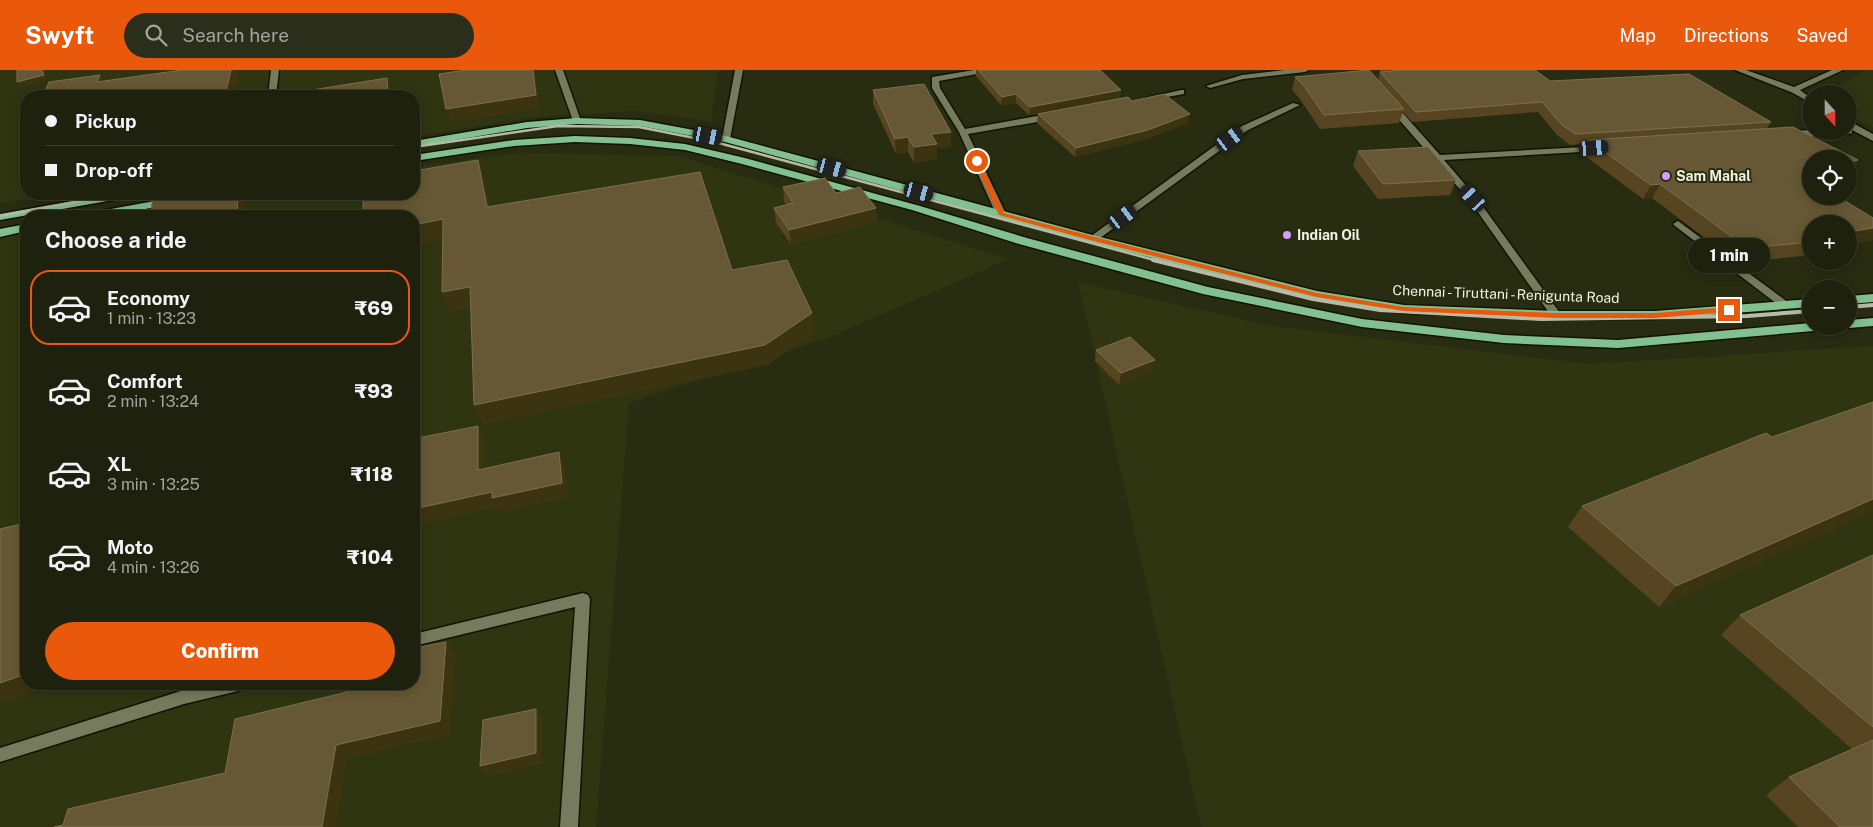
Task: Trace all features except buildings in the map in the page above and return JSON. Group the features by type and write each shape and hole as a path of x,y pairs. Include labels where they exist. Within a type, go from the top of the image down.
{"highway":[{"name":"Chennai - Tiruttani - Renigunta Road","path":"420,143 527,125 577,121 640,123 726,140 1092,239 1317,295 1404,309 1556,316 1655,315 1802,304"},
{"path":"420,157 514,143 575,139 630,141 685,147 745,161 916,208 1023,241 1198,288 1362,323 1504,339 1618,344 1802,328"},
{"path":"43,210 98,200"},
{"path":"122,210 177,200"},
{"path":"0,218 20,214"},
{"path":"0,233 20,229"},
{"path":"1857,299 1873,298"},
{"path":"1857,323 1873,322"}],"street":[{"path":"273,90 275,70"},
{"path":"559,70 577,121"},
{"path":"726,140 739,70"},
{"path":"988,70 934,79 936,88 963,132 1001,214"},
{"path":"1210,86 1239,73 1306,70"},
{"path":"1739,70 1794,90 1802,95"},
{"path":"1794,90 1839,70"},
{"path":"1143,99 1181,92"},
{"path":"1386,99 1473,198 1556,316"},
{"path":"1092,239 1245,128 1296,106"},
{"path":"963,132 1067,113"},
{"path":"1860,130 1873,138"},
{"path":"1780,136 1802,134"},
{"path":"1437,158 1613,147"},
{"path":"1678,224 1785,305"},
{"path":"420,639 583,599 569,827"},
{"path":"0,755 184,697 213,690"}],"shaded area":[{"path":"0,70 718,70 711,121 634,111 529,118 420,136 420,90 20,90 20,200 0,203"},
{"path":"1866,70 1873,70 1873,128 1858,120 1858,85 1840,85"},
{"path":"517,153 678,156 1009,259 832,336 629,403 596,827 0,827 0,238 20,234 20,690 420,690 420,210 149,210 205,200 420,200 420,166"},
{"path":"1078,282 1272,326 1589,364 1873,346 1873,827 1201,827"}],"railway":[{"path":"420,146 558,126 639,127 715,142 1158,261"},
{"path":"33,210 87,200"},
{"path":"0,216 20,212"},
{"path":"1153,260 1313,299 1380,310 1541,319 1747,316 1802,312"},
{"path":"1857,306 1873,305"}],"place":[{"name":"Sam Mahal","path":"1666,176"},
{"name":"Indian Oil","path":"1287,235"}],"route":[{"path":"977,161 1001,214 1092,239 1317,295 1404,309 1556,316 1655,315 1729,310"}]}
